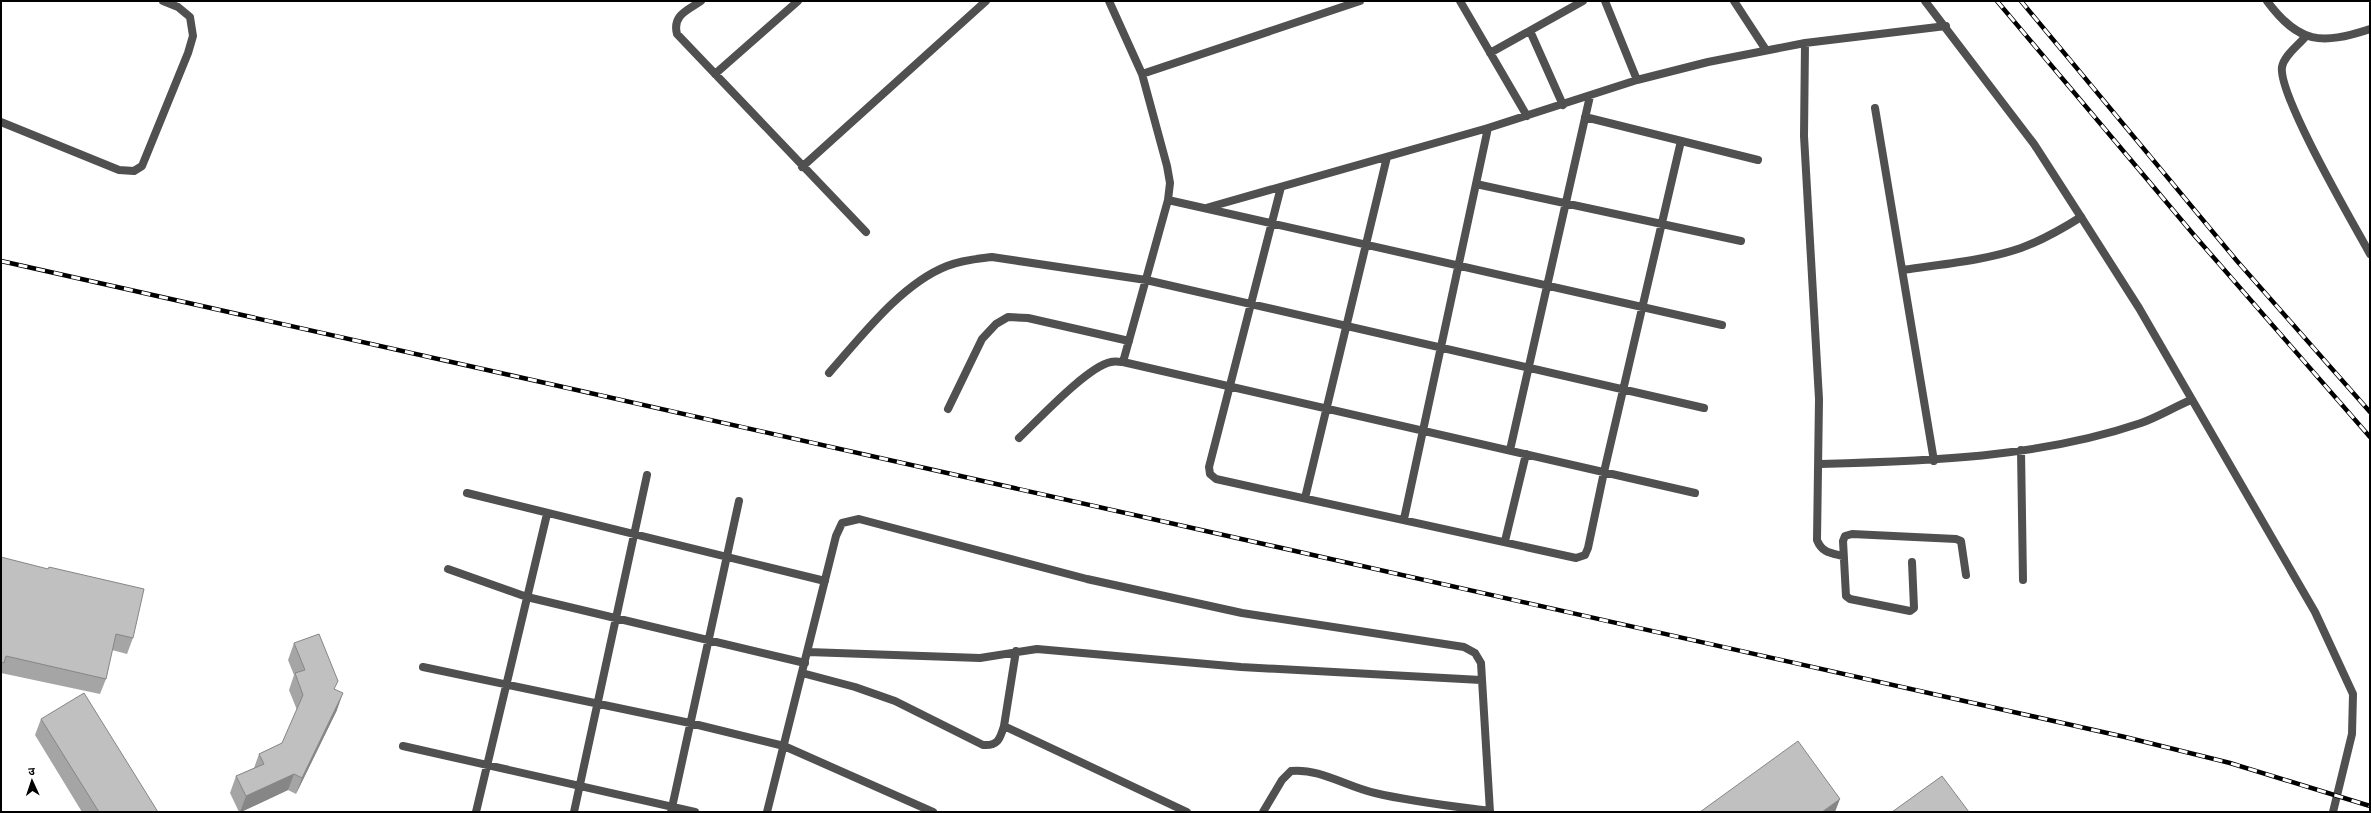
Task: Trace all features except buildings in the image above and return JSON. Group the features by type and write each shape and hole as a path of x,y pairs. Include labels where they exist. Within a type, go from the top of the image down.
{"street":[{"path":"1,122 119,170 128,172 142,166 188,53 193,36 190,17 178,7 163,1"},
{"path":"701,1 678,17 675,25 678,34 802,167 866,232"},
{"path":"715,74 798,1"},
{"path":"802,167 986,1"},
{"path":"1109,1 1142,74 1167,166 1170,183 1168,200 1123,362"},
{"path":"1142,74 1360,1"},
{"path":"1460,1 1527,116"},
{"path":"1490,53 1584,1"},
{"path":"1605,1 1637,80"},
{"path":"1734,1 1766,50"},
{"path":"1925,1 1946,26 2034,144 2081,217 2138,308 2190,400 2315,612 2353,694 2352,734 2333,812"},
{"path":"2267,1 2292,28 2306,36 2325,40 2346,37 2370,29"},
{"path":"1206,208 1488,128 1637,80 1766,50 1805,43 1946,26"},
{"path":"1530,31 1563,105"},
{"path":"2306,36 2287,57 2282,67 2286,86 2318,158 2370,254"},
{"path":"1805,43 1804,136 1816,330 1819,464 1817,540 1820,548 1825,552 1843,556"},
{"path":"1510,450 1590,96"},
{"path":"1875,108 1934,461"},
{"path":"1585,117 1758,160"},
{"path":"1404,519 1488,128"},
{"path":"1280,187 1209,467 1210,474 1216,479 1505,541 1576,558 1585,555 1588,548 1604,472 1681,141"},
{"path":"1305,498 1387,157"},
{"path":"1476,184 1741,241"},
{"path":"1168,200 1722,325"},
{"path":"1903,270 1973,260 2021,248 2052,235 2081,217"},
{"path":"829,373 881,315 914,286 946,267 968,260 992,257 1146,280 1704,408"},
{"path":"948,409 982,339 996,324 1008,317 1028,318 1129,341"},
{"path":"1019,438 1073,387 1097,369 1110,362 1123,362 1695,493"},
{"path":"1819,464 1934,461 2084,440 2142,422 2190,400"},
{"path":"2021,450 2023,580"},
{"path":"1505,541 1526,454"},
{"path":"574,812 647,475"},
{"path":"467,493 547,514 825,581"},
{"path":"672,809 739,501"},
{"path":"476,812 547,514"},
{"path":"767,812 836,536 842,523 859,519 1087,579 1242,613 1464,647 1475,653 1481,663 1490,812 1424,803 1373,793 1306,770 1291,771 1282,780 1263,812"},
{"path":"1912,562 1914,608 1910,611 1905,612 1850,599 1846,596 1843,540 1845,536 1852,534 1956,539 1962,541 1964,547 1966,575"},
{"path":"448,569 527,597 805,663"},
{"path":"808,652 980,658 1016,651 1037,649 1241,667 1482,680"},
{"path":"802,673 855,687 895,702 983,745 992,746 999,741 1004,726 1016,651"},
{"path":"423,667 690,723 784,746 933,812"},
{"path":"1004,726 1187,812"},
{"path":"403,746 580,786 672,809 695,812"}],"railway":[{"path":"1997,1 2194,235 2370,437"},
{"path":"2021,1 2237,261 2370,412"},
{"path":"1,261 2125,737 2230,763 2370,806"}]}
